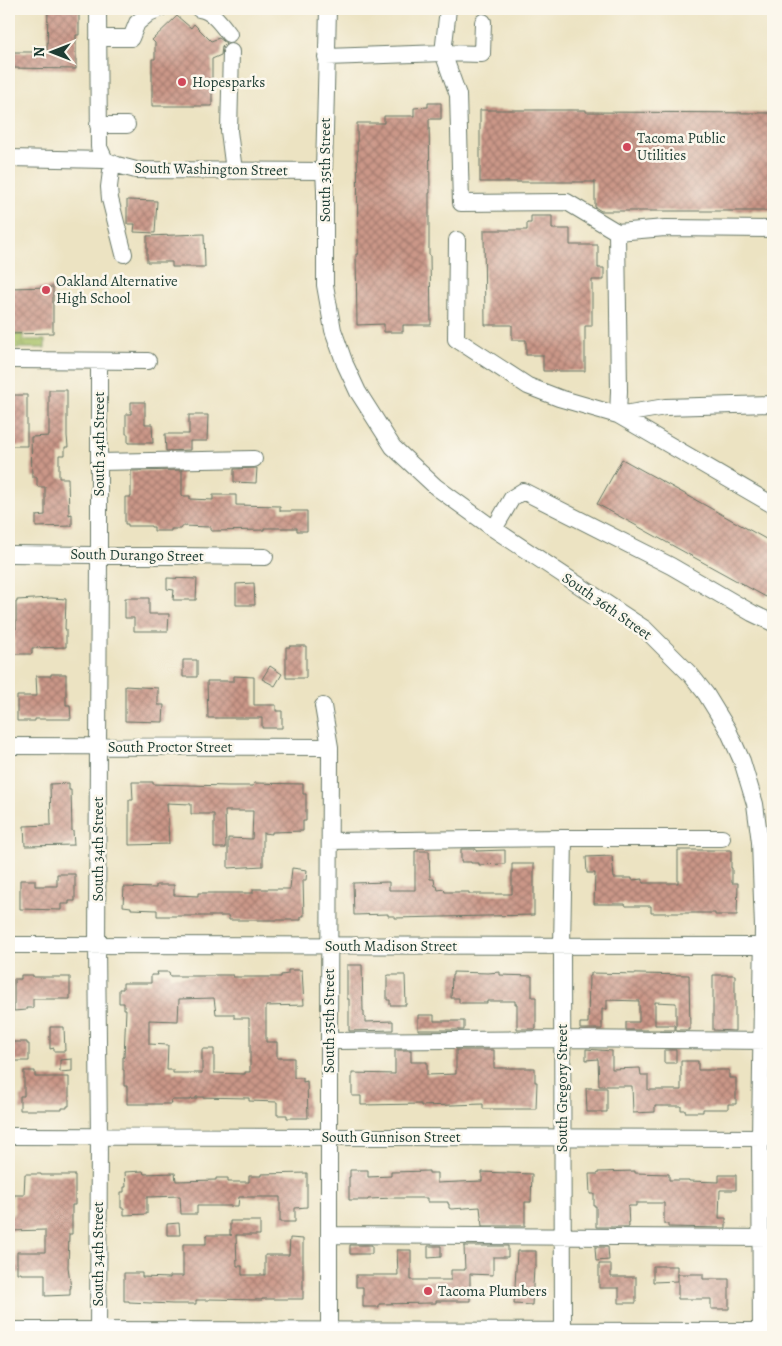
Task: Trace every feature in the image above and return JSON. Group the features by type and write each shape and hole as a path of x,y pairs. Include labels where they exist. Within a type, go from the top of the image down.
{"street":[{"path":"98,9 99,146 109,162 110,199 124,254"},
{"path":"98,38 131,38 137,23 149,13 159,9"},
{"path":"199,9 204,9 220,22 229,34"},
{"name":"South 35th Street","path":"328,9 324,171 326,190 325,285 333,330"},
{"path":"448,9 443,53 458,95 461,203 567,202 617,232 666,228 773,229"},
{"path":"326,57 443,53 482,54 483,22"},
{"path":"231,52 229,132 234,171"},
{"path":"98,125 127,125"},
{"name":"South Washington Street","path":"9,158 109,162 136,170 324,171"},
{"path":"617,232 618,415"},
{"path":"457,240 456,339 528,386 559,398 618,415 773,505"},
{"name":"South 36th Street","path":"333,330 345,364 358,392 393,446 436,487 494,529 645,629 691,675 716,708 742,761 767,842 767,1238 765,1333"},
{"path":"9,360 148,361"},
{"name":"South 34th Street","path":"98,1333 99,360"},
{"path":"618,415 666,406 773,404"},
{"path":"99,462 254,459"},
{"path":"494,529 512,498 523,491 671,566 752,613 773,623"},
{"name":"South Durango Street","path":"9,554 265,557"},
{"name":"South 35th Street","path":"323,706 330,747 328,1041 330,1333"},
{"name":"South Proctor Street","path":"9,746 330,747"},
{"name":"South Gregory Street","path":"563,1334 562,946 564,838"},
{"path":"330,841 722,838"},
{"name":"South Madison Street","path":"9,945 768,946"},
{"path":"328,1041 563,1039 767,1041"},
{"name":"South Gunnison Street","path":"9,1136 767,1138"},
{"path":"329,1235 767,1238"},
{"path":"9,1330 98,1333 765,1333"}],"green space":[{"path":"9,334 23,334 23,340 45,340 45,348 9,348"}],"building":[{"path":"48,9 79,9 79,35 76,35 76,69 9,68 9,52 47,52"},
{"name":"Hopesparks","path":"177,16 191,28 194,24 211,41 219,38 226,43 222,47 221,55 212,59 212,106 152,106 152,59 155,59 155,43 152,40"},
{"path":"428,103 441,103 441,119 429,119 431,325 403,325 403,332 384,332 384,324 357,325 357,123 384,123 384,116 414,116 414,108 428,107"},
{"name":"Tacoma Public Utilities","path":"480,110 773,113 773,211 601,211 595,207 595,182 480,182"},
{"path":"127,200 157,201 155,233 134,232 135,224 127,224"},
{"path":"531,216 552,216 552,229 570,229 570,245 598,245 598,268 604,268 604,280 592,280 592,326 585,326 585,371 543,371 543,355 526,355 526,340 512,340 512,325 485,325 484,230 527,230 527,223 531,223"},
{"path":"204,234 205,267 172,267 172,262 147,262 147,236"},
{"path":"53,287 53,333 9,334 9,288"},
{"path":"49,390 67,390 68,447 65,447 65,455 59,455 59,478 68,478 69,515 72,514 72,526 36,527 36,516 45,515 45,487 38,487 37,477 32,477 31,437 49,436"},
{"path":"9,395 27,395 27,446 9,446"},
{"path":"131,402 145,402 145,424 152,424 153,443 128,443 126,414 131,414"},
{"path":"189,415 208,415 207,441 190,441 190,450 166,451 165,434 189,434"},
{"path":"622,459 773,543 773,584 766,597 597,504"},
{"path":"257,468 256,483 234,482 234,469"},
{"path":"182,470 182,496 190,496 190,499 213,500 213,495 236,495 236,505 280,506 280,511 307,511 307,531 297,531 297,528 264,528 264,530 211,531 211,527 181,526 181,529 171,529 171,531 154,531 154,527 151,526 128,526 128,524 125,524 125,497 131,497 131,471"},
{"path":"167,578 197,579 196,600 173,600 174,590 167,589"},
{"path":"254,583 255,605 236,605 236,584"},
{"path":"125,598 149,598 149,614 169,614 168,631 134,631 134,618 125,618"},
{"path":"66,599 66,647 32,648 32,654 14,654 17,600"},
{"path":"306,646 306,678 286,678 286,647"},
{"path":"183,660 197,660 197,677 183,677"},
{"path":"270,666 282,674 275,686 262,679"},
{"path":"51,674 66,674 66,705 70,705 71,719 17,721 17,696 37,696 36,676 51,676"},
{"path":"234,676 254,677 254,705 276,705 276,711 282,711 282,728 262,728 262,718 208,718 207,681 234,681"},
{"path":"125,686 158,688 158,705 164,705 163,722 125,721"},
{"path":"132,782 227,786 253,786 254,783 303,784 303,794 306,794 306,821 303,821 303,831 263,833 263,866 228,868 228,838 252,839 253,811 225,811 226,848 214,848 214,814 191,814 191,804 167,803 169,844 129,845 129,800 133,800"},
{"path":"69,783 74,845 25,846 24,826 51,825 50,784"},
{"path":"461,849 476,849 476,851 505,850 505,864 479,865 479,863 461,862"},
{"path":"678,850 731,850 732,883 738,883 737,915 651,913 651,906 594,904 595,873 587,873 586,857 612,856 614,878 643,879 643,883 678,883"},
{"path":"415,851 429,851 430,879 434,879 438,890 444,889 445,892 512,894 512,864 534,864 534,915 395,918 395,916 388,916 388,914 354,915 353,883 389,882 389,890 415,890"},
{"path":"292,868 307,870 306,880 303,880 304,916 301,916 301,920 229,920 229,916 157,916 157,910 131,909 131,907 123,906 124,887 156,888 156,885 174,885 174,895 198,896 198,893 253,893 253,889 290,889"},
{"path":"57,874 75,874 75,901 69,901 69,904 61,904 61,910 20,909 20,880 35,880 35,886 57,886"},
{"path":"347,965 362,965 365,1022 393,1021 393,1030 349,1031"},
{"path":"288,970 302,970 304,1005 266,1006 266,1042 277,1042 277,1058 294,1058 294,1078 303,1078 303,1082 307,1081 308,1118 287,1118 287,1115 277,1115 277,1102 249,1101 249,1098 196,1097 196,1099 191,1100 173,1100 171,1101 172,1104 127,1104 127,1086 124,1086 123,1070 126,1009 124,1009 124,1003 119,1003 119,989 123,989 123,983 151,983 151,975 158,975 157,972 169,972 170,976 233,975 233,977 281,977 281,975 288,974","holes":["214,998 216,1014 234,1014 234,1018 249,1018 250,1072 245,1072 245,1074 214,1073 214,1049 202,1049 202,1073 173,1073 173,1070 167,1070 168,1045 149,1044 149,1020 178,1021 179,999"]},
{"path":"453,972 500,972 500,975 532,976 532,997 536,997 536,1029 517,1029 517,1004 515,1004 515,1001 459,1003 459,998 451,998"},
{"path":"591,973 689,975 690,1030 676,1030 676,1003 655,1002 655,1025 675,1025 675,1030 626,1030 626,1022 639,1022 639,1001 607,1000 607,1009 602,1009 602,1029 580,1029 580,1023 588,1023 589,976 591,976"},
{"path":"21,975 33,975 33,977 70,977 70,999 33,999 33,1008 14,1011 14,979 21,979"},
{"path":"405,975 406,1005 390,1005 390,1000 387,1000 387,976"},
{"path":"713,975 735,975 735,1031 713,1030"},
{"path":"418,1015 434,1015 434,1021 464,1021 464,1030 418,1030"},
{"path":"50,1027 64,1027 65,1051 54,1051 54,1048 50,1049"},
{"path":"9,1042 27,1042 29,1044 29,1061 13,1061 13,1057 9,1057"},
{"path":"586,1049 612,1051 612,1069 640,1068 641,1075 648,1075 648,1090 681,1090 681,1061 698,1061 698,1070 729,1070 729,1078 736,1078 736,1104 728,1104 728,1109 703,1109 703,1112 685,1112 685,1110 681,1110 681,1106 655,1106 655,1112 633,1113 632,1086 599,1086 598,1059 586,1060"},
{"path":"395,1050 411,1050 411,1062 427,1062 427,1075 456,1074 456,1050 494,1050 494,1068 535,1068 535,1082 537,1082 536,1109 483,1109 483,1104 361,1105 361,1096 352,1096 352,1073 395,1074"},
{"path":"664,1050 676,1050 676,1063 664,1063"},
{"path":"72,1059 72,1071 60,1072 60,1060"},
{"path":"24,1071 35,1071 35,1077 69,1077 69,1106 62,1108 62,1110 20,1110 20,1096 24,1096"},
{"path":"586,1088 607,1088 607,1112 587,1112"},
{"path":"350,1170 368,1170 368,1177 391,1176 391,1172 429,1171 429,1173 437,1173 437,1183 482,1181 482,1172 532,1174 531,1202 525,1202 525,1226 482,1226 480,1207 451,1209 448,1202 427,1202 427,1198 349,1200"},
{"path":"143,1171 144,1174 175,1173 176,1181 228,1178 228,1182 249,1182 249,1176 261,1176 261,1174 307,1173 307,1207 295,1208 295,1222 280,1222 280,1197 239,1197 238,1206 197,1206 197,1214 181,1214 180,1196 147,1197 147,1214 124,1215 124,1208 121,1208 121,1192 124,1192 124,1187 126,1187 125,1172"},
{"path":"635,1171 635,1173 669,1174 669,1180 689,1181 719,1182 719,1175 736,1175 736,1190 720,1190 719,1218 726,1218 726,1228 668,1227 668,1224 664,1224 664,1203 636,1203 636,1206 628,1206 629,1227 596,1227 596,1206 594,1206 594,1194 590,1194 589,1174"},
{"path":"25,1174 75,1175 75,1205 72,1205 72,1234 69,1234 68,1267 70,1295 45,1296 45,1274 17,1273 17,1252 45,1252 45,1230 9,1231 9,1215 14,1215 14,1195 24,1195"},
{"path":"230,1221 260,1221 260,1235 236,1235 237,1266 242,1266 242,1275 265,1275 265,1255 289,1255 290,1238 303,1239 303,1299 209,1299 196,1300 196,1304 124,1301 124,1273 142,1273 142,1277 170,1278 170,1276 183,1276 183,1244 206,1244 206,1235 230,1235"},
{"path":"179,1223 180,1235 167,1235 167,1224"},
{"path":"350,1245 372,1245 372,1254 350,1254"},
{"path":"428,1246 441,1246 441,1257 428,1258"},
{"path":"464,1246 508,1246 508,1257 493,1257 493,1275 470,1274 470,1301 379,1304 379,1307 363,1307 363,1287 356,1287 356,1275 398,1275 397,1250 411,1250 411,1280 451,1280 451,1270 465,1270"},
{"path":"595,1247 608,1247 609,1260 596,1261"},
{"path":"517,1251 536,1251 532,1305 514,1304"},
{"path":"599,1264 611,1264 611,1277 636,1277 636,1303 619,1303 619,1288 599,1288"},
{"path":"653,1266 677,1266 677,1281 653,1282"},
{"path":"678,1274 703,1274 703,1279 729,1279 729,1309 711,1309 711,1299 678,1299"}],"place":[{"name":"Hopesparks","path":"182,82"},
{"name":"Tacoma Public Utilities","path":"627,147"},
{"name":"Oakland Alternative High School","path":"46,290"},
{"name":"Tacoma Plumbers","path":"428,1291"}]}
